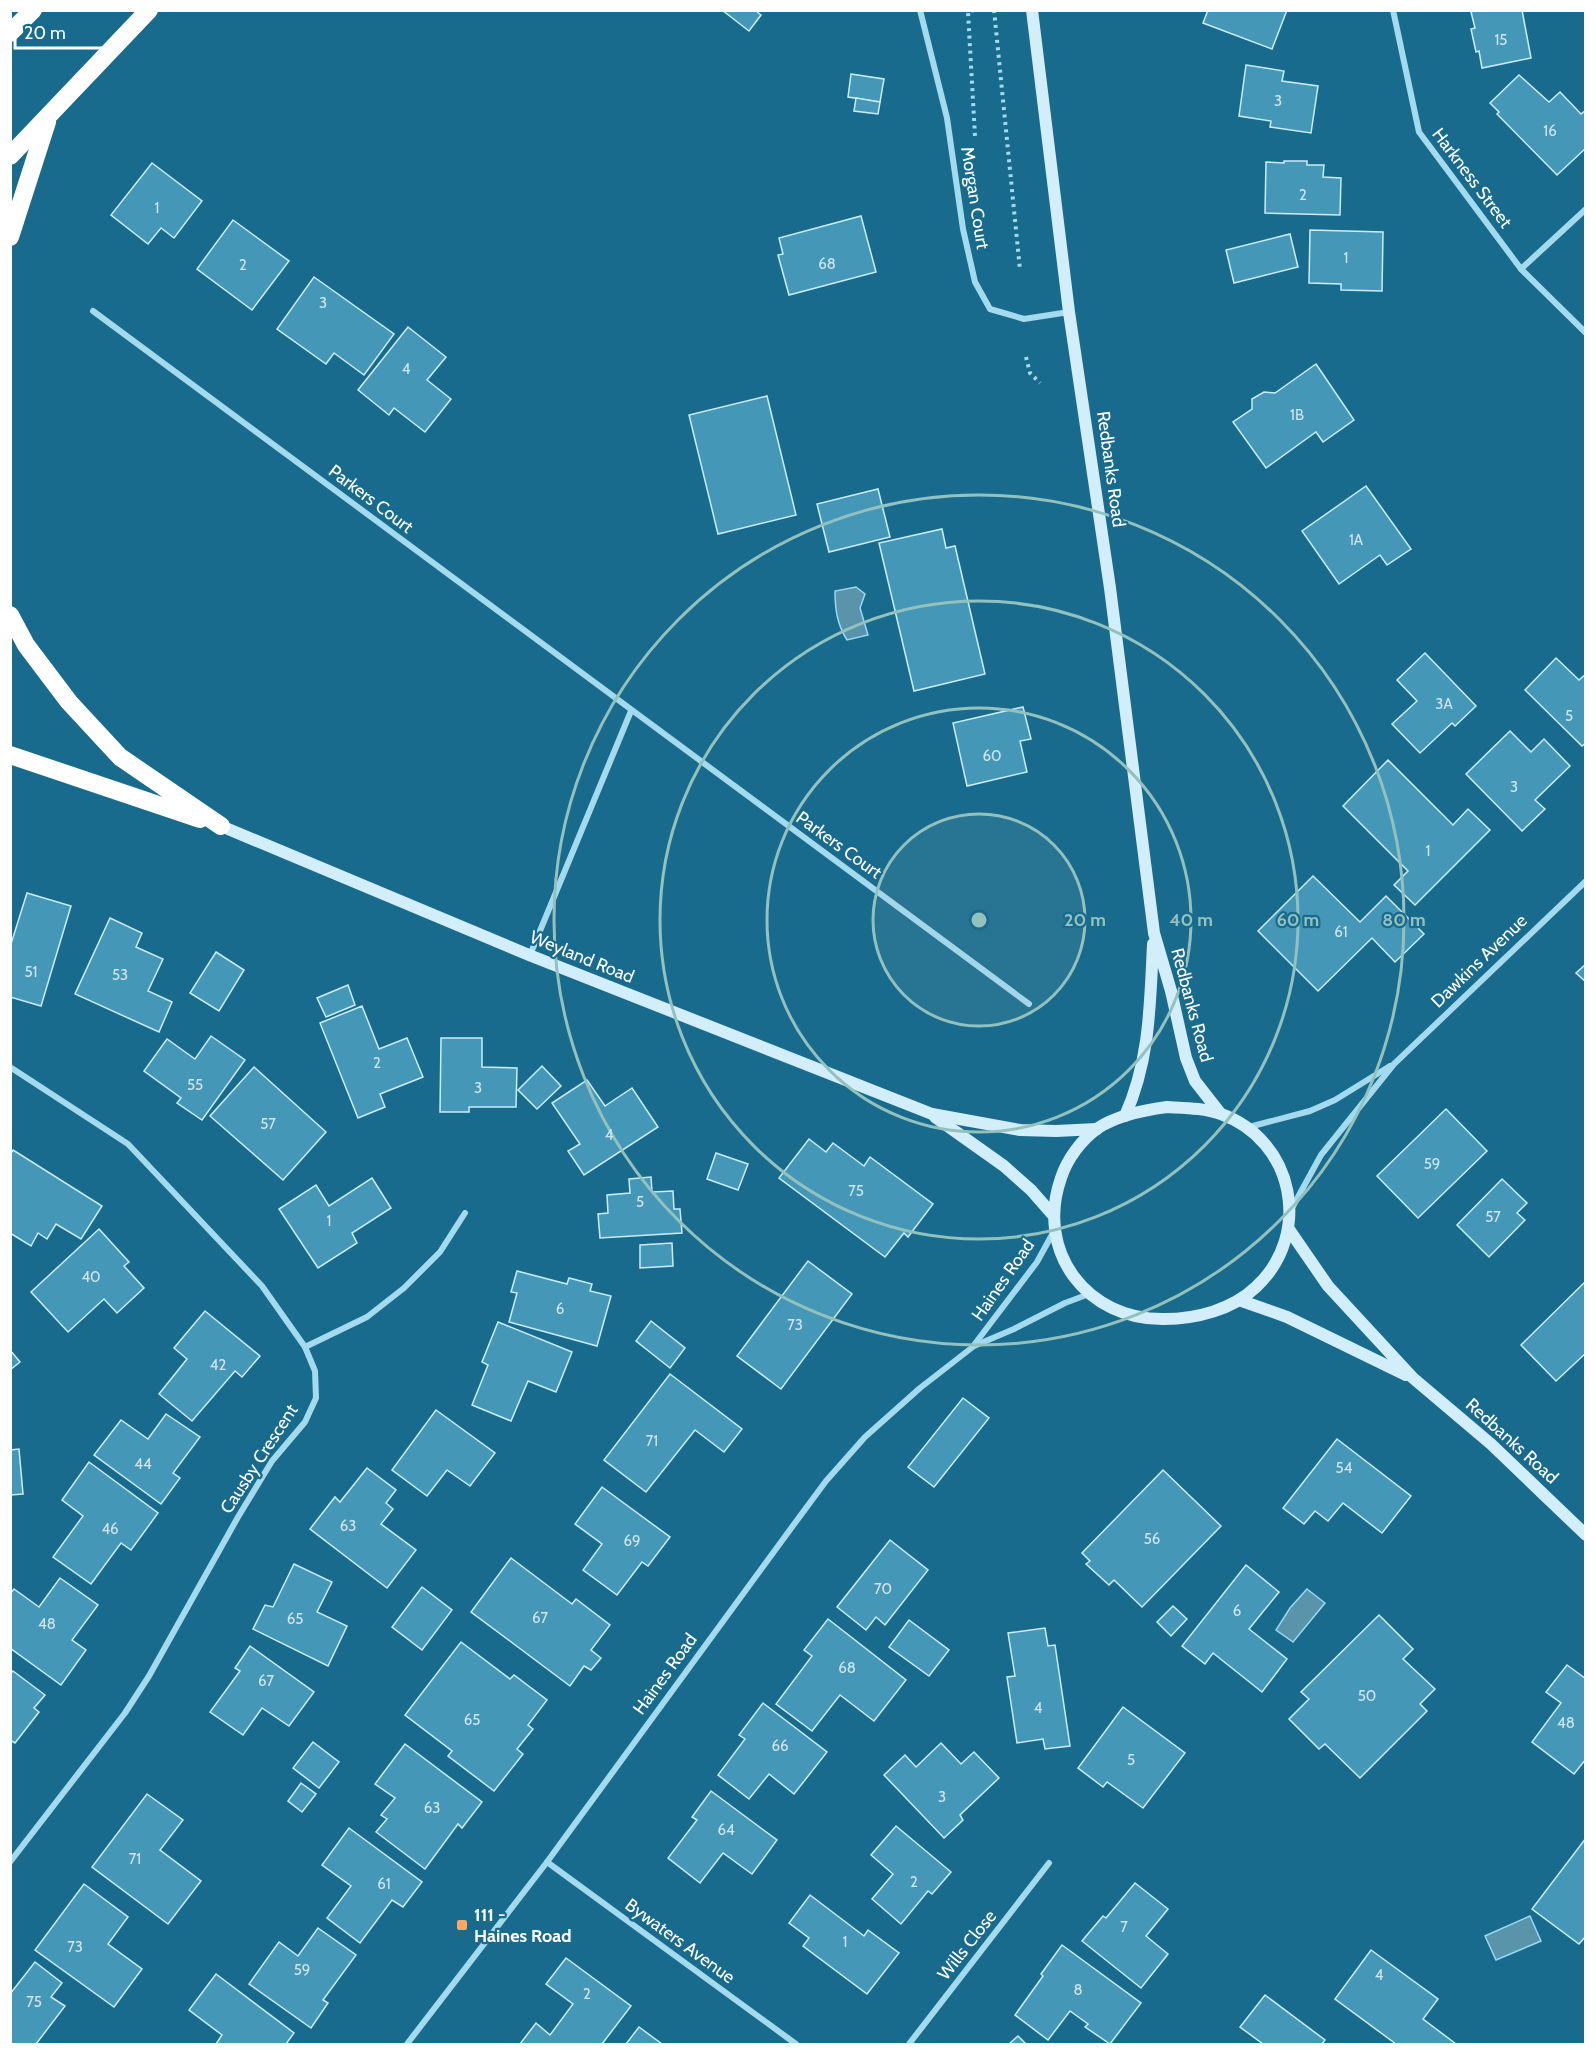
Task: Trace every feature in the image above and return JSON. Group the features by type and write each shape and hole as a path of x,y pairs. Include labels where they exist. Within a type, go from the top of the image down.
{"highway":[{"path":"10,33 33,10"},
{"path":"10,156 149,10"},
{"path":"10,237 48,118"},
{"path":"10,615 26,645 69,702 120,758 222,826"},
{"path":"10,755 222,826"}],"main road":[{"name":"Redbanks Road","path":"1032,10 1069,312 1110,588 1154,933 1171,991 1186,1058 1195,1081 1220,1113"},
{"name":"Weyland Road","path":"222,826 529,955 932,1114 1020,1130 1098,1129"},
{"name":"Redbanks Road","path":"1125,1116 1136,1091 1149,1030 1154,933"},
{"path":"1167,1107 1192,1108 1220,1113 1249,1127 1267,1145 1281,1167 1287,1187 1290,1212 1282,1251 1256,1288 1239,1300 1218,1310 1193,1317 1164,1319 1135,1317 1108,1307 1089,1294 1075,1278 1062,1257 1054,1230 1056,1192 1064,1169 1076,1150 1098,1129 1125,1116 1167,1107"},
{"name":"Weyland Road","path":"932,1114 1004,1166 1031,1190 1053,1215"},
{"name":"Redbanks Road","path":"1288,1228 1328,1286 1413,1378 1491,1444 1586,1535"},
{"name":"Redbanks Road","path":"1239,1300 1287,1317 1413,1378"}],"street":[{"name":"Morgan Court","path":"920,10 947,118 963,229 975,282 990,309 1024,319 1069,312"},
{"name":"Harkness Street","path":"1393,10 1419,132 1521,268 1586,333"},
{"path":"1521,268 1586,209"},
{"name":"Parkers Court","path":"93,311 1029,1004"},
{"path":"529,955 631,711"},
{"name":"Dawkins Avenue","path":"1290,1212 1321,1155 1394,1064 1586,881"},
{"name":"Dawkins Avenue","path":"1249,1127 1310,1111 1335,1100 1394,1064"},
{"name":"Causby Crescent","path":"10,1067 128,1144 262,1286 305,1347 315,1371 315,1398 305,1422 272,1461 137,1695 10,1862"},
{"path":"305,1347 367,1317 404,1288 440,1252 465,1213"},
{"name":"Haines Road","path":"974,1346 1037,1262 1054,1230"},
{"name":"Haines Road","path":"407,2044 547,1862 826,1481 865,1437 920,1388 974,1346 1089,1294"},
{"name":"Bywaters Avenue","path":"547,1862 796,2044"},
{"name":"Wills Close","path":"909,2044 1049,1863"}],"path":[{"path":"974,10 968,12 975,136"},
{"path":"994,10 1020,270"},
{"path":"1026,357 1030,373 1040,383"}],"water":[{"path":"856,587 865,594 860,608 868,635 847,640 837,616 835,591"},
{"path":"1307,1589 1325,1603 1293,1642 1276,1630 1290,1608"},
{"path":"1530,1916 1541,1941 1496,1960 1485,1936"}],"building":[{"path":"722,10 755,10 761,15 749,31"},
{"path":"1208,10 1287,10 1272,49 1203,23"},
{"path":"1522,10 1531,58 1482,68 1471,29 1475,28 1471,12"},
{"path":"1246,65 1284,71 1282,81 1318,86 1311,133 1270,127 1271,121 1239,116"},
{"path":"851,74 884,79 880,102 848,97"},
{"path":"1519,75 1549,102 1560,92 1581,114 1586,110 1586,148 1557,175 1497,114 1499,112 1490,103"},
{"path":"856,98 880,102 878,114 854,111"},
{"path":"1284,161 1307,161 1307,165 1324,165 1323,177 1341,178 1340,215 1265,213 1266,162 1284,163"},
{"path":"152,163 202,201 174,238 161,228 148,244 111,215"},
{"path":"861,216 876,272 789,295 778,255 783,254 779,238"},
{"path":"233,220 289,261 252,310 197,269"},
{"path":"1310,230 1383,232 1382,291 1341,290 1341,284 1309,283"},
{"path":"1290,234 1298,267 1234,283 1226,250"},
{"path":"314,277 394,334 364,375 334,353 326,364 277,329"},
{"path":"408,327 446,357 427,380 451,399 425,432 394,408 389,415 358,390"},
{"path":"1316,364 1354,420 1323,442 1316,432 1266,468 1233,422 1252,409 1252,399 1264,392 1275,393"},
{"path":"767,396 796,515 718,534 689,415"},
{"path":"1366,486 1411,549 1387,565 1380,555 1339,584 1302,531"},
{"path":"878,489 890,537 829,552 817,504"},
{"path":"942,529 946,548 955,546 985,674 914,691 879,543"},
{"path":"1425,653 1476,706 1455,726 1452,723 1420,753 1392,724 1417,701 1397,680"},
{"path":"1556,658 1579,680 1586,674 1586,743 1582,746 1525,690"},
{"path":"1023,707 1031,739 1020,741 1027,772 967,786 953,723"},
{"path":"1510,731 1531,752 1544,739 1570,766 1535,800 1545,809 1522,831 1466,774"},
{"path":"1388,760 1453,825 1468,809 1490,830 1415,905 1394,885 1408,871 1343,806"},
{"path":"1313,876 1360,922 1386,896 1424,934 1395,962 1372,938 1318,991 1258,931"},
{"path":"27,893 71,906 41,1006 10,997 10,947"},
{"path":"110,918 142,933 136,947 163,959 148,991 172,1002 159,1032 75,994"},
{"path":"216,952 244,970 219,1011 190,993"},
{"path":"1586,964 1586,982 1576,973"},
{"path":"348,985 355,1005 326,1017 317,998"},
{"path":"362,1006 379,1049 407,1038 423,1077 380,1094 385,1107 358,1118 320,1023"},
{"path":"211,1036 245,1060 202,1120 177,1103 181,1098 144,1071 167,1039 195,1059"},
{"path":"441,1038 482,1038 482,1067 517,1068 516,1107 469,1107 469,1112 440,1112"},
{"path":"542,1066 561,1086 537,1109 518,1090"},
{"path":"254,1067 326,1132 283,1180 210,1116"},
{"path":"587,1080 605,1106 632,1088 658,1127 584,1175 568,1151 580,1144 552,1103"},
{"path":"1446,1109 1487,1151 1418,1218 1377,1176"},
{"path":"809,1139 826,1152 833,1143 864,1166 870,1157 933,1204 908,1237 904,1233 885,1257 779,1178"},
{"path":"13,1150 102,1206 81,1239 56,1224 47,1239 38,1233 31,1246 10,1233 10,1155"},
{"path":"716,1153 748,1164 738,1190 707,1179"},
{"path":"651,1177 652,1192 673,1191 674,1209 680,1209 682,1233 600,1238 598,1214 608,1213 607,1195 630,1193 629,1179"},
{"path":"372,1178 391,1208 352,1233 357,1243 318,1268 279,1209 316,1185 329,1206"},
{"path":"1502,1179 1527,1203 1517,1213 1525,1220 1489,1257 1457,1225"},
{"path":"99,1229 129,1262 124,1266 144,1288 117,1313 104,1299 68,1332 31,1292"},
{"path":"672,1243 673,1266 640,1268 640,1245"},
{"path":"808,1261 852,1294 781,1389 737,1356"},
{"path":"517,1271 567,1284 569,1278 592,1284 590,1291 611,1296 597,1346 509,1322 517,1293 511,1292"},
{"path":"1586,1281 1586,1353 1556,1381 1521,1345"},
{"path":"205,1311 260,1356 242,1377 235,1371 192,1421 159,1394 187,1359 174,1348"},
{"path":"651,1321 685,1348 670,1368 636,1341"},
{"path":"498,1322 572,1352 556,1392 528,1381 511,1421 472,1405 488,1365 482,1362"},
{"path":"10,1350 20,1362 10,1370"},
{"path":"670,1374 742,1429 724,1452 695,1430 646,1492 604,1460"},
{"path":"963,1398 989,1418 934,1487 908,1467"},
{"path":"436,1410 495,1453 470,1486 447,1470 427,1496 392,1470"},
{"path":"166,1414 200,1437 173,1473 180,1478 161,1504 94,1455 121,1420 148,1439"},
{"path":"1337,1439 1411,1496 1382,1533 1343,1503 1328,1521 1315,1511 1304,1524 1283,1508"},
{"path":"19,1449 23,1494 10,1495 10,1450"},
{"path":"89,1462 158,1513 131,1550 121,1543 91,1584 53,1557 83,1516 62,1500"},
{"path":"367,1468 396,1490 386,1503 393,1509 381,1524 416,1550 387,1588 310,1529 335,1497 340,1502"},
{"path":"1163,1470 1221,1526 1142,1607 1114,1580 1109,1585 1086,1564 1090,1561 1082,1553"},
{"path":"602,1487 670,1537 648,1566 642,1562 617,1595 583,1570 602,1544 575,1524"},
{"path":"890,1540 928,1570 885,1625 876,1617 866,1630 837,1607"},
{"path":"511,1558 572,1604 576,1599 610,1625 591,1650 601,1658 591,1670 584,1666 570,1686 471,1612"},
{"path":"294,1564 332,1582 317,1612 347,1626 328,1666 253,1629 265,1605 273,1607"},
{"path":"1246,1565 1279,1592 1249,1629 1287,1659 1262,1692 1213,1653 1205,1664 1182,1646"},
{"path":"60,1578 98,1605 72,1640 86,1650 61,1685 10,1648 10,1594 14,1589 39,1607"},
{"path":"422,1587 452,1610 422,1650 392,1627"},
{"path":"1173,1606 1187,1619 1171,1636 1157,1622"},
{"path":"1379,1615 1413,1649 1403,1659 1435,1689 1420,1704 1427,1711 1360,1778 1325,1744 1319,1749 1289,1719 1309,1699 1301,1692"},
{"path":"828,1619 906,1680 874,1721 840,1695 812,1731 776,1704 812,1656 804,1650"},
{"path":"909,1620 949,1650 929,1676 889,1647"},
{"path":"1045,1628 1048,1646 1055,1645 1070,1746 1045,1749 1043,1739 1017,1743 1007,1677 1015,1676 1008,1633"},
{"path":"461,1642 510,1679 514,1675 547,1700 528,1725 533,1729 517,1749 523,1754 494,1791 448,1756 452,1751 405,1715"},
{"path":"250,1646 314,1692 289,1726 262,1708 243,1735 210,1712 240,1671 235,1668"},
{"path":"1567,1665 1586,1679 1586,1759 1574,1774 1532,1742 1561,1703 1546,1692"},
{"path":"13,1671 45,1695 34,1708 39,1712 15,1743 10,1740 10,1674"},
{"path":"763,1703 827,1752 794,1794 769,1774 749,1799 718,1775 745,1739 739,1735"},
{"path":"1123,1707 1185,1753 1143,1808 1107,1782 1103,1787 1078,1768"},
{"path":"313,1742 339,1762 319,1788 293,1768"},
{"path":"941,1743 961,1764 974,1752 999,1778 960,1815 963,1820 944,1838 884,1775 905,1755 916,1767"},
{"path":"405,1744 482,1802 462,1828 458,1824 425,1869 376,1832 387,1819 381,1815 395,1798 375,1784"},
{"path":"301,1783 316,1794 302,1812 288,1801"},
{"path":"711,1791 777,1840 752,1874 723,1853 700,1883 668,1858 697,1820 692,1817"},
{"path":"147,1794 183,1820 160,1850 201,1881 168,1924 92,1867"},
{"path":"896,1826 951,1872 932,1894 928,1891 901,1924 872,1899 893,1874 871,1855"},
{"path":"349,1828 422,1882 403,1907 392,1900 360,1943 327,1918 351,1886 322,1865"},
{"path":"1586,1838 1586,1936 1579,1944 1532,1909"},
{"path":"1135,1883 1168,1909 1146,1936 1168,1954 1141,1988 1082,1941 1103,1916 1106,1918"},
{"path":"84,1884 128,1917 108,1944 142,1969 114,2007 35,1950"},
{"path":"810,1895 864,1936 868,1930 899,1953 867,1994 803,1946 809,1938 789,1923"},
{"path":"318,1928 356,1955 323,2000 328,2003 311,2028 249,1984 279,1942 298,1956"},
{"path":"1062,1945 1141,2003 1110,2044 1085,2027 1088,2024 1070,2011 1048,2040 1015,2015"},
{"path":"1371,1950 1438,1999 1423,2019 1456,2044 1396,2044 1335,1999"},
{"path":"566,1958 631,2006 602,2044 520,2044 536,2023 550,2035 573,2004 546,1984"},
{"path":"35,1962 62,1983 51,1997 65,2006 36,2044 10,2044 10,1994"},
{"path":"216,1974 294,2033 286,2044 216,2044 222,2035 189,2010"},
{"path":"1265,1995 1325,2040 1322,2044 1263,2044 1240,2027"},
{"path":"639,2027 662,2044 626,2044"},
{"path":"1018,2036 1026,2044 1009,2044"}],"place":[{"name":"111 - Haines Road","path":"462,1925"}]}
